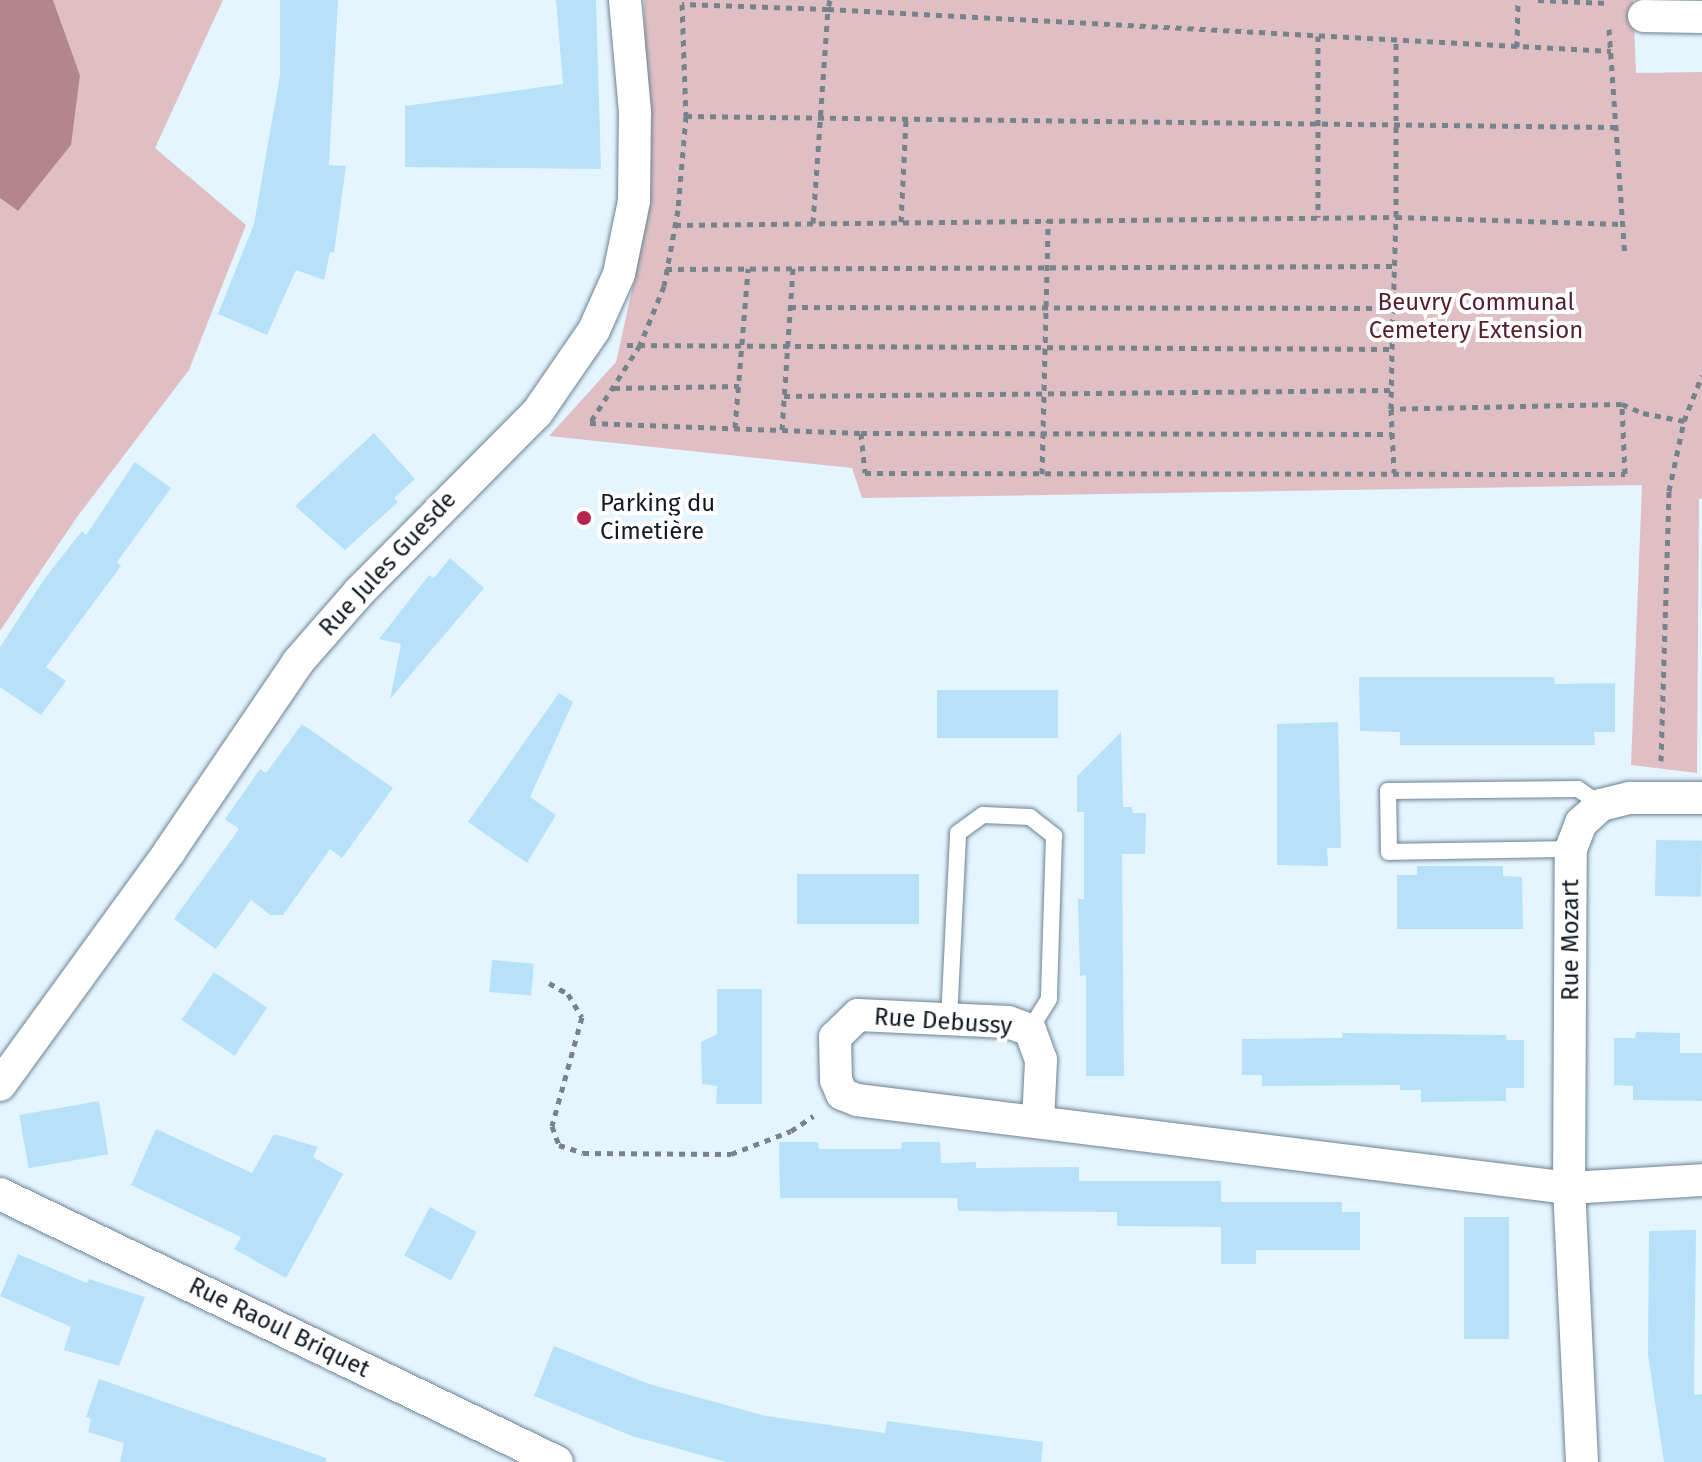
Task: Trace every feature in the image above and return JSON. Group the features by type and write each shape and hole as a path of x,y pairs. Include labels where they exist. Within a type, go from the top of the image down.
{"street":[{"name":"Rue Jules Guesde","path":"0,1085 169,852 298,662 359,592 537,413 594,330 619,274 634,201 635,112 625,0"},
{"path":"1644,16 1702,17"},
{"path":"1601,805 1630,798 1702,798"},
{"name":"Rue Mozart","path":"1582,1462 1569,1188 1571,849 1581,823 1601,805"},
{"name":"Rue Debussy","path":"842,1094 836,1080 835,1037 858,1015 1008,1022 1030,1030 1041,1060 1038,1122"},
{"path":"842,1094 857,1100 1569,1188 1702,1180"},
{"name":"Rue Raoul Briquet","path":"0,1194 557,1462"}],"lane":[{"path":"1571,849 1389,852 1388,791 1578,789 1601,805"},
{"path":"949,1020 958,833 983,815 1030,817 1054,836 1049,999 1030,1030"}],"path":[{"path":"813,223 830,0"},
{"path":"1517,47 1518,0"},
{"path":"1538,0 1608,3"},
{"path":"1392,434 861,433 590,423 640,345 664,286 675,225 686,116 682,4 1611,51"},
{"path":"1608,20 1625,256"},
{"path":"1318,36 1318,217"},
{"path":"1394,473 1391,409 1396,40"},
{"path":"686,116 1616,127"},
{"path":"901,222 906,119"},
{"path":"675,225 1318,217 1622,224"},
{"path":"1042,474 1048,220"},
{"path":"666,269 1395,266"},
{"path":"782,430 793,268"},
{"path":"735,428 748,269"},
{"path":"790,307 1393,308"},
{"path":"594,330 620,345 1392,349"},
{"path":"1658,798 1669,491 1684,421 1702,375"},
{"path":"613,388 739,386"},
{"path":"784,396 1392,390"},
{"path":"1391,409 1622,404 1643,413 1684,421"},
{"path":"861,433 865,473 1625,474 1622,404"},
{"path":"549,983 568,994 582,1017 552,1126 559,1145 583,1153 731,1154 791,1131 842,1094"}],"green space":[{"path":"53,0 223,0 155,148 246,225 189,370 77,517 0,631 0,198 18,211 80,75"},
{"name":"Beuvry Communal Cemetery Extension","path":"644,0 1633,0 1636,73 1702,72 1702,499 1699,499 1697,773 1631,765 1642,485 862,498 852,468 549,436 616,362 620,345 649,210"}],"shaded area":[{"path":"0,0 53,0 80,75 71,145 18,211 0,198"}],"building":[{"path":"280,0 338,0 329,165 346,166 334,253 330,252 324,280 296,270 267,335 218,314 254,224 280,75"},
{"path":"556,0 596,0 601,169 405,167 405,106 563,84"},
{"path":"374,433 415,479 394,498 398,502 345,550 295,506"},
{"path":"135,462 171,488 117,562 121,566 46,667 66,681 41,715 0,687 0,647 45,578 82,531 86,535"},
{"path":"450,558 484,588 390,699 401,644 379,639 429,575 434,578"},
{"path":"1359,677 1554,677 1555,684 1615,683 1615,732 1594,732 1595,745 1400,745 1400,732 1360,731"},
{"path":"937,690 1058,690 1058,738 937,738"},
{"path":"559,693 573,702 530,797 556,815 527,863 468,822"},
{"path":"1338,722 1341,848 1327,848 1328,866 1277,865 1277,724"},
{"path":"302,724 393,788 342,858 330,849 283,915 270,915 251,900 216,949 174,919 239,829 225,819 260,769 266,773"},
{"path":"1121,732 1123,807 1132,807 1133,813 1146,813 1145,854 1122,854 1124,1076 1086,1076 1086,975 1080,976 1078,899 1084,899 1084,812 1077,812 1077,776"},
{"path":"1656,840 1702,841 1701,897 1655,896"},
{"path":"1417,866 1503,866 1503,876 1522,877 1523,929 1397,929 1397,875 1417,875"},
{"path":"797,874 919,874 919,924 797,924"},
{"path":"492,960 534,964 531,996 489,992"},
{"path":"214,972 267,1008 235,1056 182,1020"},
{"path":"717,989 762,989 762,1104 716,1104 717,1086 702,1084 701,1042 717,1034"},
{"path":"1636,1032 1680,1033 1680,1053 1702,1053 1702,1101 1633,1100 1633,1086 1614,1085 1614,1038 1635,1038"},
{"path":"1342,1033 1506,1035 1507,1040 1524,1040 1524,1088 1506,1088 1506,1101 1421,1102 1421,1090 1400,1090 1400,1085 1262,1086 1262,1075 1242,1075 1242,1039 1343,1038"},
{"path":"99,1101 108,1154 29,1168 19,1115"},
{"path":"156,1129 252,1173 274,1134 318,1147 313,1157 343,1174 286,1278 234,1249 241,1237 131,1185"},
{"path":"779,1142 818,1142 819,1149 901,1149 902,1142 940,1142 941,1163 976,1162 976,1168 1079,1167 1079,1181 1221,1181 1221,1202 1342,1202 1342,1212 1360,1212 1360,1250 1256,1250 1256,1264 1221,1264 1221,1227 1117,1226 1117,1212 958,1211 957,1198 780,1198"},
{"path":"430,1207 477,1232 451,1280 404,1256"},
{"path":"1464,1217 1509,1217 1509,1339 1464,1339"},
{"path":"1696,1230 1694,1395 1702,1394 1702,1462 1664,1462 1648,1355 1649,1231"},
{"path":"18,1254 87,1283 89,1279 145,1297 119,1366 64,1350 71,1327 0,1296"},
{"path":"554,1346 649,1384 766,1416 885,1433 887,1421 1043,1442 1041,1462 726,1462 632,1436 534,1396"},
{"path":"99,1379 326,1458 326,1462 120,1462 124,1443 88,1432 91,1419 86,1417"}],"place":[{"name":"Parking du Cimetière","path":"584,518"}]}
